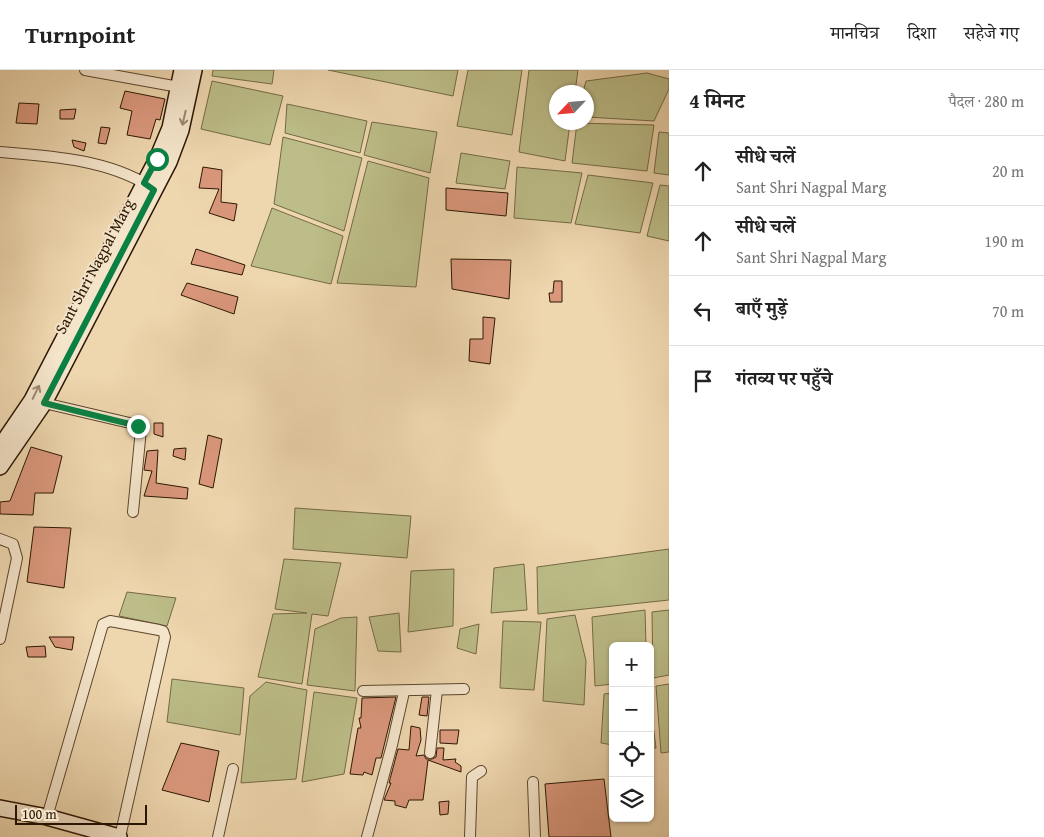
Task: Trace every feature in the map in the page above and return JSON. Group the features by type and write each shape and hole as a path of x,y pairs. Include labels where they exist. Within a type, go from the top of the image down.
{"street":[{"path":"85,70 179,87"},
{"name":"Sant Shri Nagpal Marg","path":"0,467 44,403 149,186 170,128 182,70"},
{"name":"Sant Shri Nagpal Marg","path":"0,447 32,400 149,186 169,162 181,130 194,70"},
{"path":"0,152 49,156 111,169 149,186"},
{"path":"44,403 134,424 141,429 133,512"},
{"path":"0,539 14,544 17,558 0,639"},
{"path":"0,808 47,817 119,837 165,637 163,631 110,621 103,624 47,817"},
{"path":"362,691 404,692 464,689"},
{"path":"430,752 437,690"},
{"path":"367,837 404,692"},
{"path":"218,837 233,769"},
{"path":"470,837 472,776 480,771"},
{"path":"533,782 535,837"}],"green space":[{"path":"213,70 274,70 272,84 212,76"},
{"path":"328,70 458,70 453,96"},
{"path":"468,70 522,70 512,135 457,126"},
{"path":"529,70 578,70 576,85 549,85 549,130 569,130 565,161 519,152"},
{"path":"647,73 669,79 669,89 654,121 594,117 594,85 585,85 586,81"},
{"path":"212,81 283,96 270,145 201,129"},
{"path":"287,104 367,121 360,153 285,133"},
{"path":"372,122 437,132 430,173 364,155"},
{"path":"594,123 654,125 647,171 572,163 576,130 594,130"},
{"path":"659,132 669,133 669,175 654,173"},
{"path":"283,137 362,158 344,231 274,204"},
{"path":"461,153 510,161 505,189 456,183"},
{"path":"368,161 429,178 416,287 337,283"},
{"path":"517,167 582,173 571,223 514,218"},
{"path":"588,175 653,183 640,233 575,224"},
{"path":"660,185 669,186 669,241 647,236"},
{"path":"272,208 343,236 331,284 251,266"},
{"path":"295,508 411,516 407,558 293,549"},
{"path":"669,549 669,600 538,614 537,567"},
{"path":"284,559 341,563 328,616 312,614 302,684 258,677 273,614 307,613 275,609"},
{"path":"524,564 527,610 491,613 494,568"},
{"path":"454,569 453,626 408,632 411,571"},
{"path":"127,592 176,598 167,626 119,616"},
{"path":"645,610 646,642 609,642 609,684 595,686 592,617"},
{"path":"669,610 669,675 654,678 654,642 652,642 652,612"},
{"path":"399,613 401,652 378,651 369,617"},
{"path":"575,615 586,661 584,705 543,701 547,619"},
{"path":"357,617 355,691 307,685 315,629 341,618"},
{"path":"503,621 541,622 534,690 500,688"},
{"path":"479,624 476,654 457,648 460,629"},
{"path":"172,679 244,688 240,735 167,722"},
{"path":"266,682 307,690 296,779 241,783 250,696"},
{"path":"669,684 669,752 661,753 656,686"},
{"path":"314,692 357,698 344,774 302,782"},
{"path":"609,693 609,744 601,743 604,694"}],"building":[{"path":"125,91 165,99 160,120 156,119 150,139 127,135 132,111 120,108"},
{"path":"19,103 39,104 37,124 16,123"},
{"path":"76,109 74,119 60,119 60,110"},
{"path":"101,127 110,128 106,144 98,143"},
{"path":"72,140 86,143 84,151 74,147"},
{"path":"203,167 222,170 221,202 237,204 234,221 209,213 219,189 199,188"},
{"path":"446,188 508,193 506,216 446,210"},
{"path":"196,249 245,265 242,275 191,264"},
{"path":"451,259 511,260 509,299 452,289"},
{"path":"554,281 562,281 562,302 550,302 549,293 553,293"},
{"path":"187,283 238,297 234,314 181,295"},
{"path":"483,317 495,318 490,364 469,361 470,339 483,339"},
{"path":"154,423 163,423 163,437 154,434"},
{"path":"208,435 222,439 213,488 199,484"},
{"path":"31,447 62,456 53,493 35,493 33,515 0,514 0,502 10,501"},
{"path":"186,448 185,460 173,456 174,449"},
{"path":"158,450 156,483 188,488 187,499 144,496 152,471 144,470 147,451"},
{"path":"34,527 71,528 64,588 27,582"},
{"path":"49,637 74,637 72,650 55,647"},
{"path":"45,646 46,657 28,657 26,647"},
{"path":"396,697 381,758 376,758 372,775 364,772 363,775 350,774 358,728 361,728 359,718 361,718 362,698"},
{"path":"422,697 429,697 427,716 419,715"},
{"path":"411,726 420,728 421,740 416,756 424,755 426,759 432,759 436,757 437,748 444,748 443,760 456,759 455,762 461,766 461,772 428,760 423,800 409,800 406,808 395,805 395,801 384,800 391,783 389,783 398,749 409,750"},
{"path":"440,730 459,730 457,744 440,743"},
{"path":"181,743 219,751 209,802 162,790"},
{"path":"604,779 611,837 549,837 545,784"},
{"path":"449,801 448,814 440,815 439,802"}],"route":[{"path":"138,426 44,403 154,190 144,183 157,159"}]}
